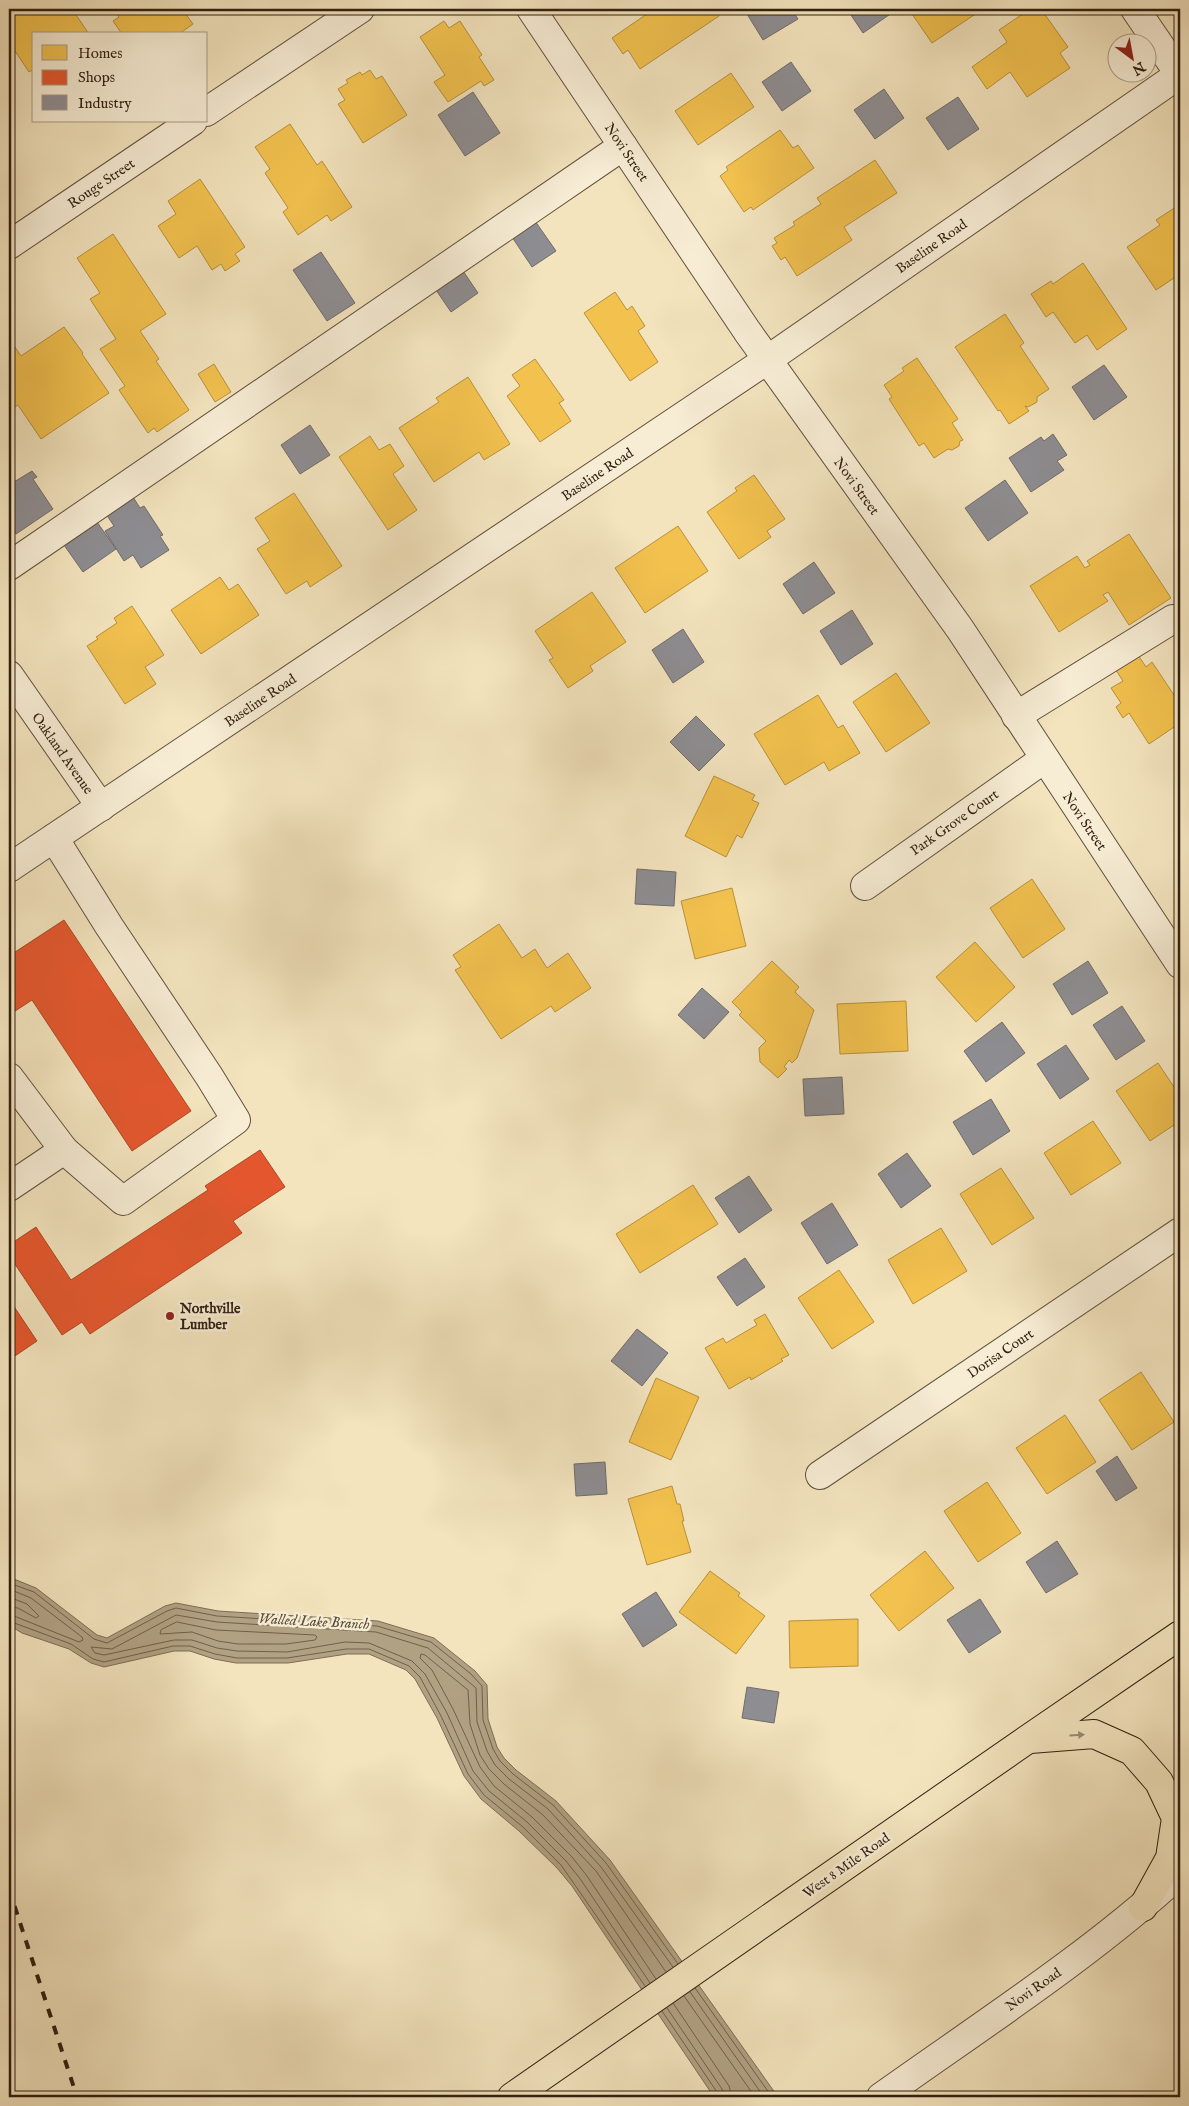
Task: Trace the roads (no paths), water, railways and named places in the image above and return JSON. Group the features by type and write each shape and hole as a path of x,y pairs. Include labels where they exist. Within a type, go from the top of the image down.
{"main road":[{"name":"West 8 Mile Road","path":"512,2097 1180,1635"},
{"path":"1028,1739 1094,1734 1132,1751 1159,1782 1176,1818 1170,1858 1143,1907"}],"street":[{"path":"208,111 360,9"},
{"name":"Novi Street","path":"531,9 767,360 960,629 1180,964"},
{"path":"1135,9 1180,74"},
{"name":"Baseline Road","path":"9,868 767,360 1180,74"},
{"name":"Rouge Street","path":"9,245 192,122"},
{"path":"9,566 623,146"},
{"path":"1016,716 1174,619"},
{"name":"Oakland Avenue","path":"9,674 101,807"},
{"name":"Park Grove Court","path":"865,886 1044,759"},
{"path":"9,1077 64,1150 123,1201 236,1120 209,1076 109,926 54,838"},
{"path":"9,1187 64,1150"},
{"name":"Dorisa Court","path":"820,1475 1180,1232"},
{"name":"Novi Road","path":"881,2097 1084,1954 1143,1907 1180,1873"}],"water":[{"name":"Walled Lake Branch","path":"9,1577 36,1588 97,1635 107,1638 165,1606 176,1603 218,1611 378,1621 434,1638 475,1671 487,1685 488,1719 497,1747 504,1758 516,1770 556,1801 610,1860 778,2097 714,2097 572,1886 557,1868 519,1831 481,1799 464,1776 437,1718 415,1679 406,1670 369,1654 347,1654 288,1663 236,1663 214,1659 190,1651 174,1651 104,1667 91,1663 69,1649 22,1633 9,1625"}],"railway":[{"path":"9,1889 77,2097"}],"place":[{"name":"Northville Lumber","path":"170,1316"}]}
